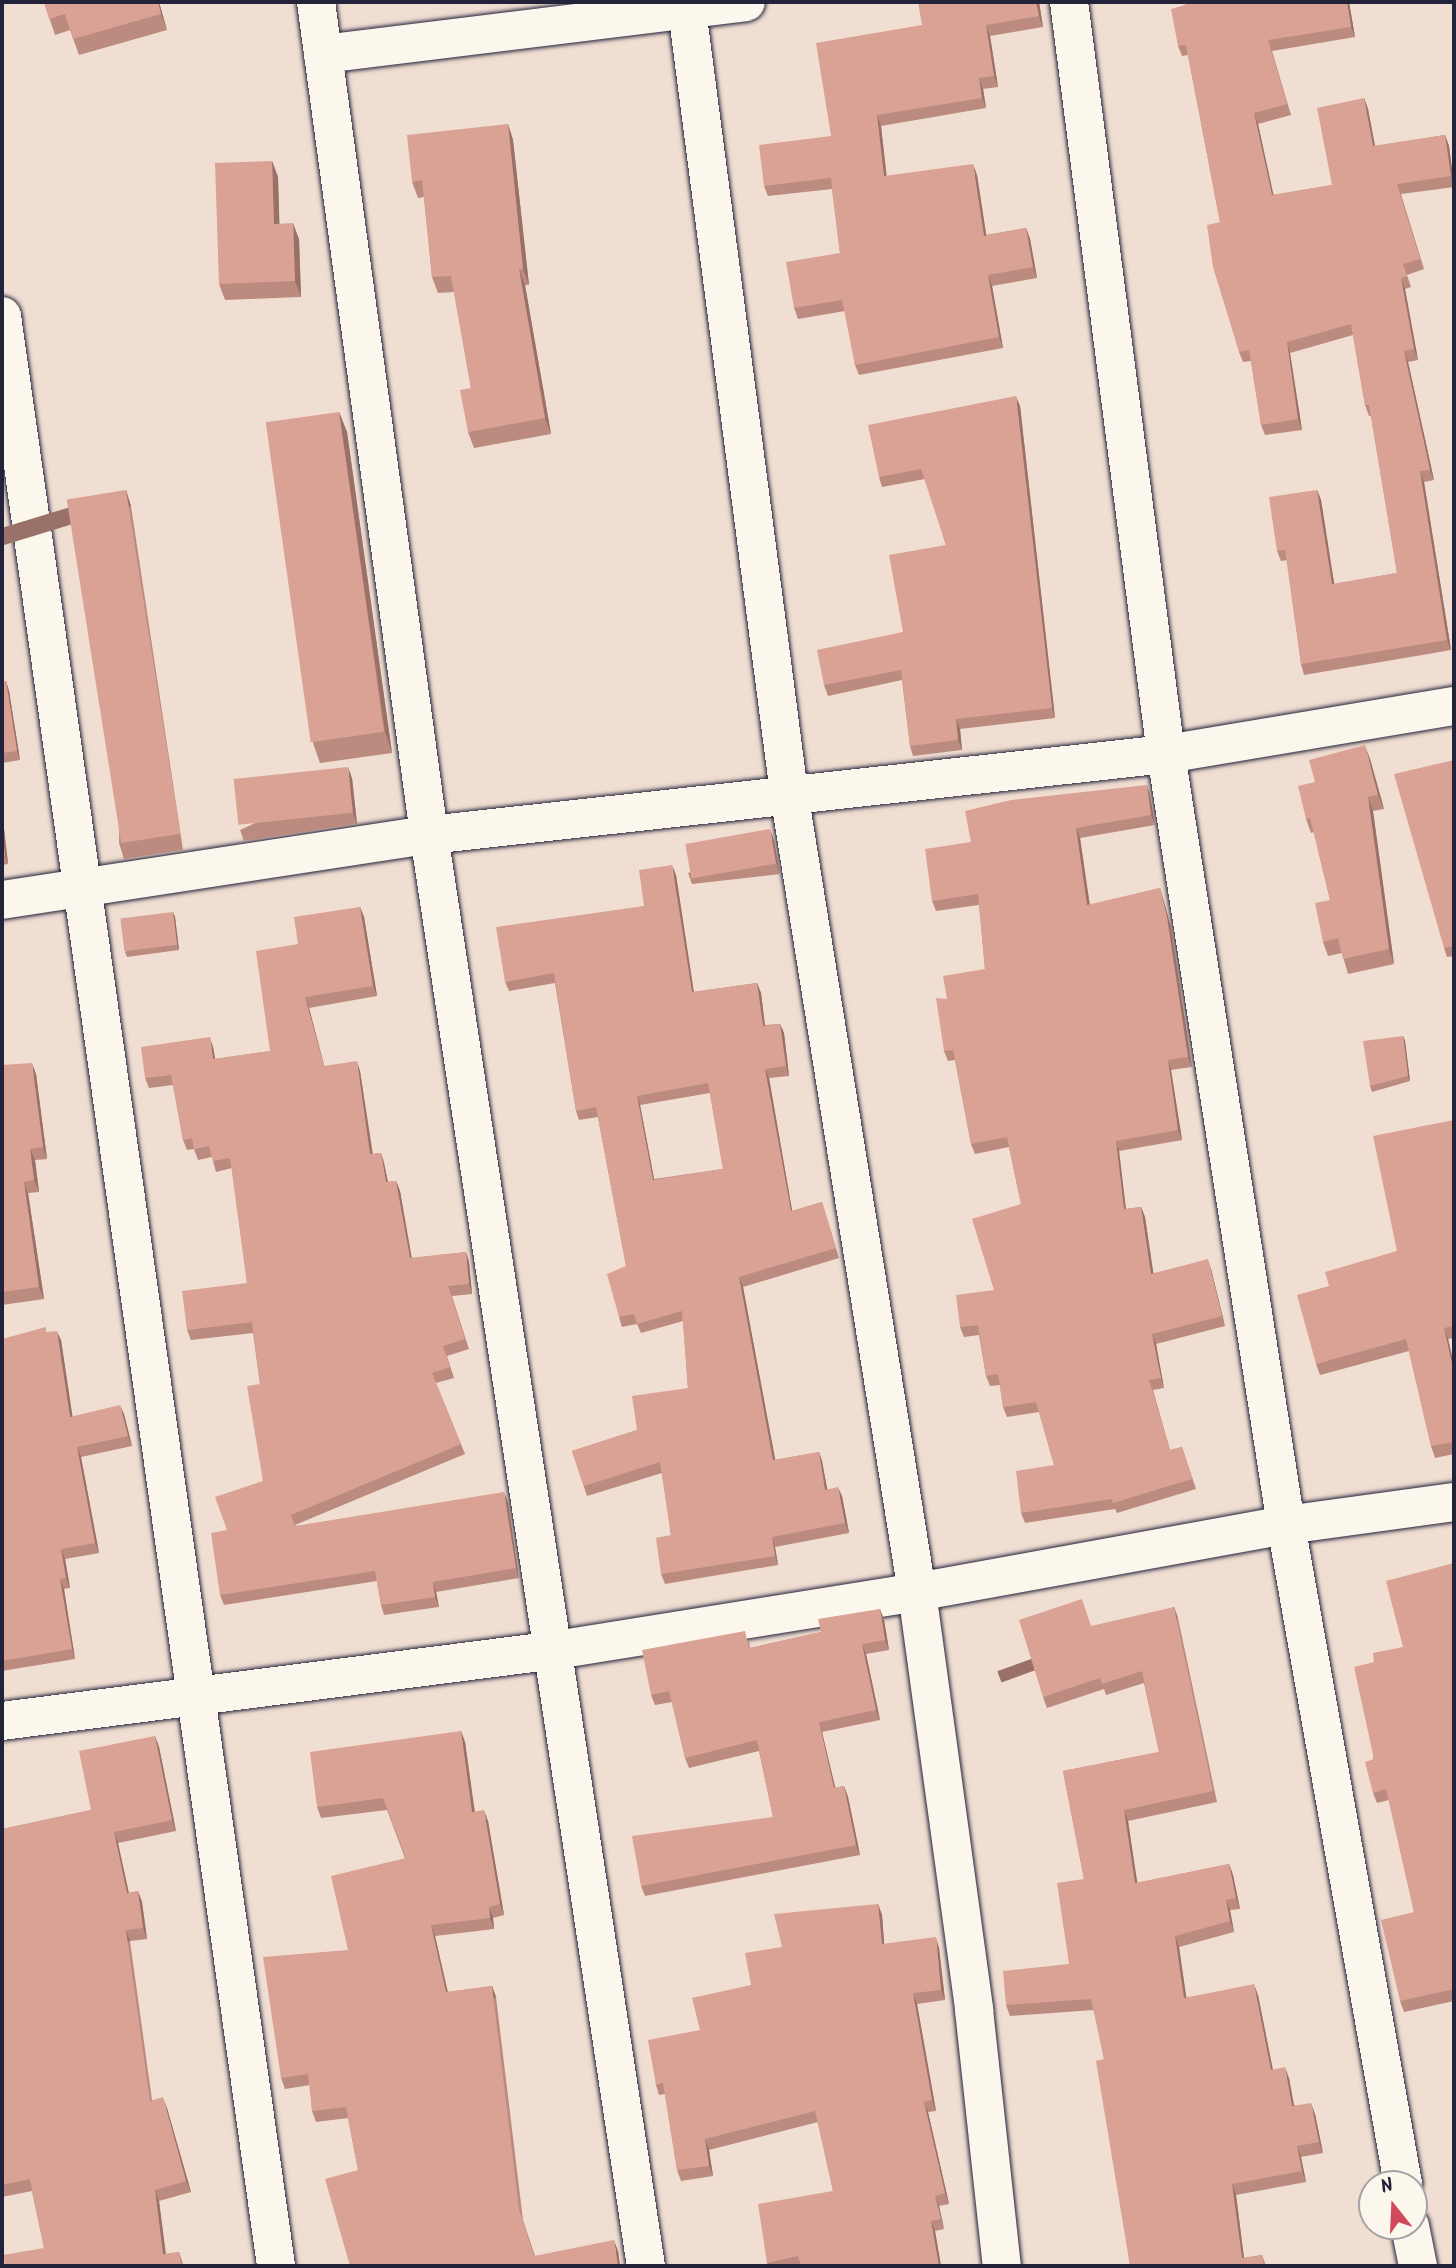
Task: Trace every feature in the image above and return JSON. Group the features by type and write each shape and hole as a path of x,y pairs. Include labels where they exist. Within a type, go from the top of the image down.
{"street":[{"path":"316,2 429,835 556,1650 646,2266"},
{"path":"323,54 687,6 746,2"},
{"path":"1069,2 1166,754 1286,1525 1401,2170"},
{"path":"687,6 789,793 917,1592 974,2010 1002,2266"},
{"path":"2,316 18,548 84,889 276,2266"},
{"path":"2,900 429,835 789,793 1166,754 1454,706"},
{"path":"2,1721 556,1650 917,1592 1286,1525 1454,1502"},
{"path":"1413,2240 1418,2266"}],"building":[{"path":"44,2 158,2 161,14 73,39 65,14 49,19"},
{"path":"918,2 1036,2 1039,16 986,25 994,76 979,78 982,98 877,115 884,176 973,164 984,236 1026,228 1033,267 988,275 999,337 855,365 842,300 794,308 786,262 840,253 831,178 764,186 759,145 831,136 816,43 922,25"},
{"path":"1185,2 1347,2 1351,27 1268,40 1287,104 1254,113 1272,195 1332,185 1317,108 1364,98 1373,146 1445,135 1451,176 1397,184 1420,259 1403,264 1407,276 1401,278 1414,349 1404,351 1430,470 1420,471 1447,640 1301,664 1285,550 1277,551 1269,497 1317,490 1332,584 1397,573 1369,405 1365,405 1351,324 1287,342 1298,419 1261,425 1249,350 1239,352 1213,267 1207,225 1220,222 1186,45 1178,46 1171,9 1185,5"},
{"path":"508,124 523,269 519,269 545,418 468,432 460,390 471,388 451,276 432,277 422,180 412,182 407,135"},
{"path":"272,161 274,224 293,223 295,281 219,284 215,163"},
{"path":"1016,396 1052,708 956,719 958,740 910,746 901,670 824,685 817,650 903,632 889,555 946,545 921,469 879,477 868,425"},
{"path":"339,412 384,732 311,742 266,422"},
{"path":"126,490 180,834 121,843 67,499"},
{"path":"6,681 17,751 2,753 2,682"},
{"path":"1365,745 1378,795 1368,797 1389,949 1343,959 1338,938 1323,942 1315,903 1330,900 1310,818 1306,819 1298,786 1315,782 1309,760"},
{"path":"1454,760 1454,946 1444,948 1394,774"},
{"path":"348,767 353,813 238,825 234,779"},
{"path":"1147,785 1151,815 1076,828 1087,905 1160,888 1167,917 1188,1057 1168,1060 1178,1130 1116,1141 1124,1209 1141,1207 1151,1274 1208,1259 1222,1316 1152,1334 1161,1378 1149,1380 1170,1450 1182,1447 1192,1479 1113,1503 1112,1499 1021,1513 1016,1471 1054,1465 1036,1402 1003,1407 998,1374 986,1376 978,1325 960,1327 956,1295 994,1290 972,1219 1021,1204 1007,1137 971,1144 953,1050 944,1051 936,998 947,999 943,976 985,969 978,894 932,901 925,849 971,842 965,811 1011,800"},
{"path":"2,829 5,855 2,855"},
{"path":"770,829 776,863 691,878 685,844"},
{"path":"672,865 692,992 757,983 763,1026 780,1024 786,1066 765,1069 791,1211 822,1202 836,1248 739,1277 773,1460 819,1452 825,1490 838,1487 845,1523 772,1537 775,1556 661,1574 656,1538 671,1535 660,1462 584,1486 572,1451 637,1430 632,1396 688,1388 682,1311 637,1324 634,1314 619,1317 607,1274 626,1266 596,1107 576,1111 554,973 505,982 496,927 644,906 639,870","holes":["708,1083 723,1169 653,1180 637,1096"]},
{"path":"360,907 373,986 305,997 324,1066 357,1061 370,1154 381,1153 386,1182 396,1181 410,1258 466,1252 469,1284 448,1286 465,1339 443,1346 450,1367 432,1373 461,1444 291,1515 295,1526 504,1492 516,1568 433,1582 435,1597 381,1605 375,1571 220,1595 211,1533 227,1530 215,1497 263,1481 247,1386 260,1384 252,1322 187,1330 182,1291 247,1283 230,1158 213,1161 209,1146 194,1149 192,1138 183,1140 171,1075 145,1078 141,1047 210,1037 213,1059 270,1051 256,951 298,944 294,917"},
{"path":"173,912 177,945 124,951 120,918"},
{"path":"1403,1036 1408,1076 1370,1086 1363,1041"},
{"path":"32,1063 43,1147 30,1149 34,1180 24,1182 39,1287 2,1292 2,1065"},
{"path":"1454,1120 1454,1326 1444,1328 1454,1373 1454,1442 1431,1446 1406,1339 1316,1364 1297,1295 1329,1286 1325,1272 1397,1251 1373,1136"},
{"path":"46,1327 46,1332 57,1331 70,1417 120,1405 128,1436 77,1447 95,1543 61,1549 66,1578 60,1579 72,1649 2,1661 2,1339"},
{"path":"1454,1563 1454,1989 1400,2001 1381,1920 1414,1912 1386,1789 1373,1793 1365,1762 1374,1759 1354,1667 1374,1662 1373,1653 1403,1647 1386,1581"},
{"path":"1082,1599 1091,1626 1174,1607 1213,1791 1124,1810 1135,1883 1229,1864 1236,1898 1226,1900 1230,1921 1175,1936 1184,1998 1254,1984 1271,2070 1285,2067 1292,2106 1311,2103 1319,2142 1297,2146 1302,2171 1232,2184 1242,2258 1262,2255 1264,2266 1130,2266 1096,2061 1104,2059 1091,1999 1006,2005 1003,1971 1069,1964 1057,1883 1084,1879 1063,1771 1159,1752 1142,1671 1102,1684 1100,1678 1043,1697 1019,1620"},
{"path":"880,1609 885,1640 862,1644 876,1710 819,1722 834,1788 844,1786 856,1845 641,1886 632,1836 773,1817 757,1740 685,1758 669,1691 651,1695 642,1650 745,1631 749,1648 821,1632 818,1619"},
{"path":"461,1731 472,1812 484,1810 500,1904 489,1907 490,1918 431,1925 446,1992 492,1986 519,2209 534,2256 614,2240 618,2266 350,2266 325,2179 358,2170 346,2107 312,2111 308,2074 281,2078 263,1957 348,1950 331,1876 406,1858 383,1798 317,1807 310,1752"},
{"path":"155,1736 172,1820 114,1832 127,1893 138,1891 143,1928 126,1930 150,2101 163,2097 186,2181 155,2190 163,2254 179,2252 181,2266 5,2266 3,2255 44,2248 30,2179 2,2185 2,1829 91,1810 79,1751"},
{"path":"878,1904 882,1944 936,1937 941,1990 913,1993 932,2100 924,2102 945,2193 935,2196 941,2219 931,2221 939,2266 801,2266 798,2256 767,2263 758,2204 833,2191 815,2111 705,2139 709,2166 677,2170 663,2083 656,2085 648,2040 700,2030 692,1998 751,1985 745,1953 782,1947 774,1914"}]}
